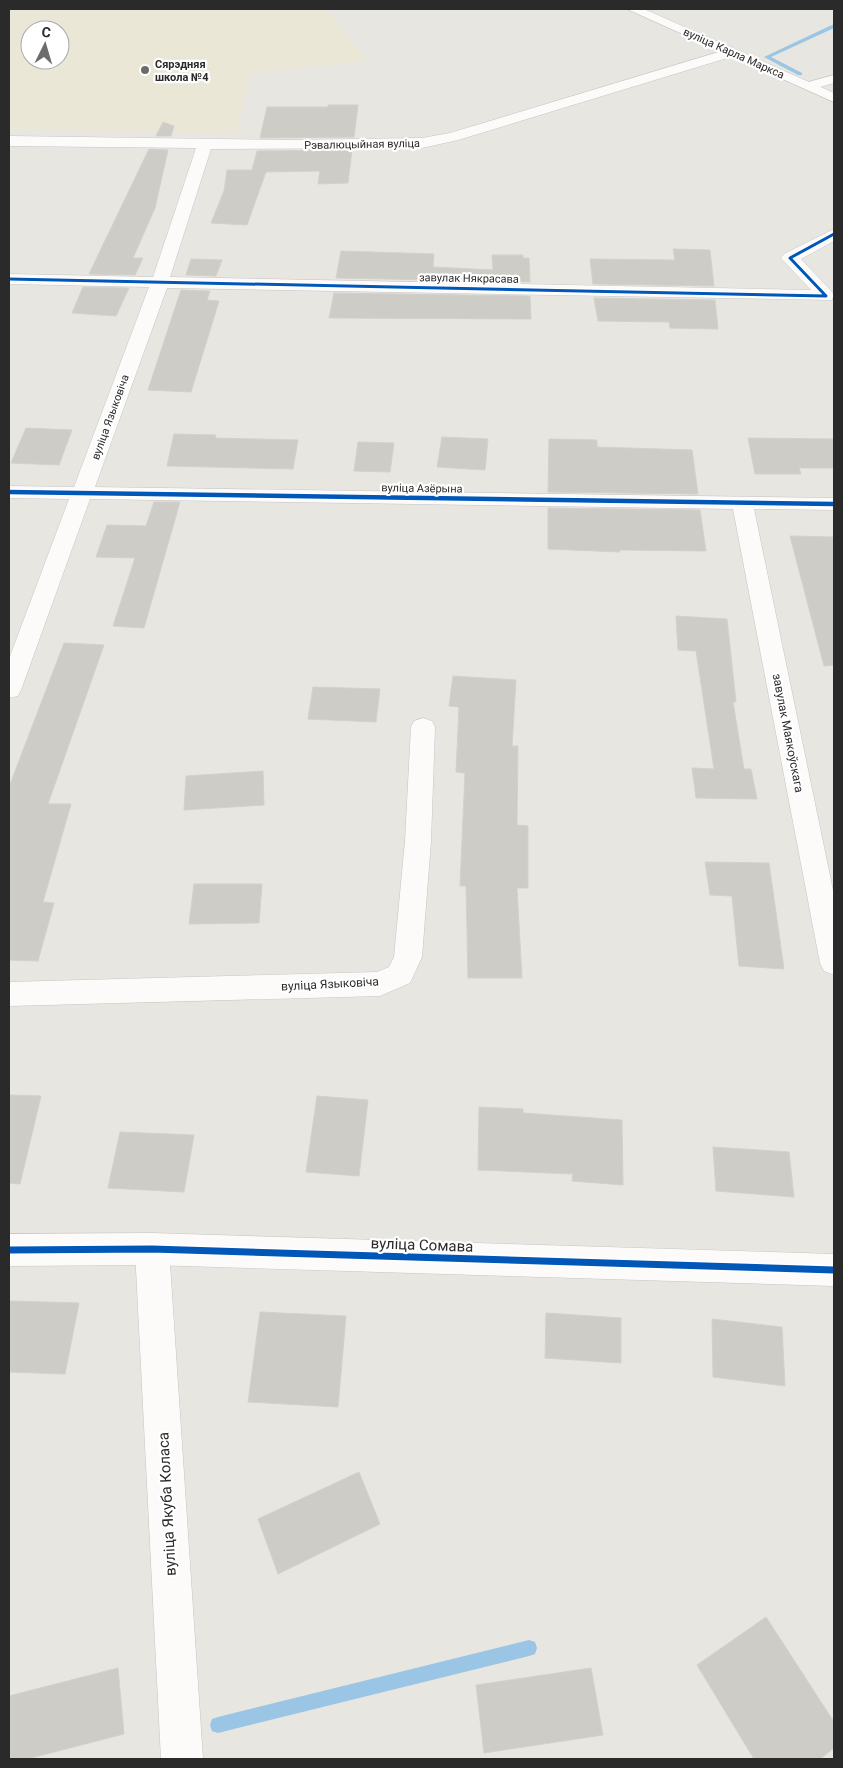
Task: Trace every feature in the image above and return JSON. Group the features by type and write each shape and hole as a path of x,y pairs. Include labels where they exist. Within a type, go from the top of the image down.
{"street":[{"name":"вуліца Карла Маркса","path":"634,9 834,98"},
{"name":"Рэвалюцыйная вуліца","path":"9,140 282,145 422,144 453,137 732,52"},
{"path":"810,86 834,80"},
{"name":"вуліца Языковіча","path":"9,690 160,282 205,143"},
{"name":"завулак Някрасава","path":"830,300 790,258 834,234"},
{"name":"завулак Някрасава","path":"9,279 830,300"},
{"name":"вуліца Азёрына","path":"9,492 834,504"},
{"name":"завулак Маякоўскага","path":"742,502 834,963"},
{"name":"вуліца Языковіча","path":"9,994 380,984 400,975 408,957 410,938 418,841 423,727"},
{"name":"вуліца Сомава","path":"9,1250 152,1249 834,1270"},
{"name":"вуліца Якуба Коласа","path":"152,1249 182,1759"}],"shaded area":[{"name":"Сярэдняя школа №4","path":"9,9 325,9 368,61 251,73 236,133 9,130"}],"building":[{"path":"328,105 358,105 354,137 260,138 267,107 328,107"},
{"path":"163,122 174,126 171,136 156,136"},
{"path":"149,149 168,150 155,208 133,258 143,258 135,275 89,274"},
{"path":"352,150 348,183 318,184 320,171 266,172 247,225 211,223 224,191 227,170 252,170 257,151"},
{"path":"673,249 710,250 714,286 593,284 590,259 675,260"},
{"path":"341,251 434,254 433,267 493,270 492,255 523,255 523,258 529,258 530,282 336,278"},
{"path":"191,259 222,260 216,276 186,275"},
{"path":"83,287 129,288 116,316 72,313"},
{"path":"181,290 210,291 207,300 219,301 191,392 148,390"},
{"path":"334,293 530,296 531,319 329,318"},
{"path":"594,298 715,300 718,329 670,328 669,322 598,321"},
{"path":"26,428 72,430 59,465 11,463"},
{"path":"174,434 216,435 215,438 298,440 293,469 167,466"},
{"path":"442,437 488,439 485,470 437,467"},
{"path":"748,438 834,439 834,468 799,468 801,474 755,474"},
{"path":"549,439 597,440 597,447 692,450 698,494 548,492"},
{"path":"358,442 394,443 390,472 354,471"},
{"path":"154,502 180,502 144,628 113,626 135,558 96,557 107,525 146,526"},
{"path":"548,508 700,510 706,551 620,550 620,552 548,549"},
{"path":"790,536 834,537 834,665 824,666"},
{"path":"676,616 727,619 736,702 733,702 744,769 751,769 757,799 696,798 692,768 714,769 696,651 678,650"},
{"path":"64,643 104,645 48,804 71,804 43,902 54,903 38,961 9,960 9,787"},
{"path":"453,676 516,680 512,746 518,746 517,825 528,826 528,888 517,888 522,978 468,978 466,886 460,886 465,773 456,772 459,707 449,706"},
{"path":"313,687 380,689 376,722 308,719"},
{"path":"263,771 264,805 184,810 186,776"},
{"path":"705,862 769,863 784,969 739,966 732,896 710,895"},
{"path":"194,884 262,884 259,923 189,924"},
{"path":"9,1095 41,1096 20,1184 9,1183"},
{"path":"317,1096 368,1100 359,1176 306,1172"},
{"path":"479,1107 523,1109 523,1113 622,1120 623,1185 572,1181 573,1174 478,1170"},
{"path":"120,1132 194,1135 184,1192 108,1188"},
{"path":"713,1147 789,1152 794,1197 716,1191"},
{"path":"9,1301 79,1303 65,1374 9,1372"},
{"path":"260,1312 346,1316 338,1407 248,1402"},
{"path":"546,1313 621,1318 621,1363 545,1358"},
{"path":"712,1319 782,1327 785,1386 713,1377"},
{"path":"359,1472 380,1524 278,1574 258,1519"},
{"path":"766,1617 834,1722 834,1748 820,1759 754,1759 697,1665"},
{"path":"118,1668 124,1734 27,1759 9,1759 9,1696"},
{"path":"591,1668 603,1735 484,1753 476,1685"}],"waterway":[{"path":"800,74 767,57 834,26"},
{"path":"218,1725 529,1648"}],"cycle path":[{"path":"9,279 826,296 790,258 834,234"},
{"path":"9,492 834,504"},
{"path":"9,1250 152,1249 834,1270"}],"place":[{"name":"Сярэдняя школа №4","path":"145,70"}]}
